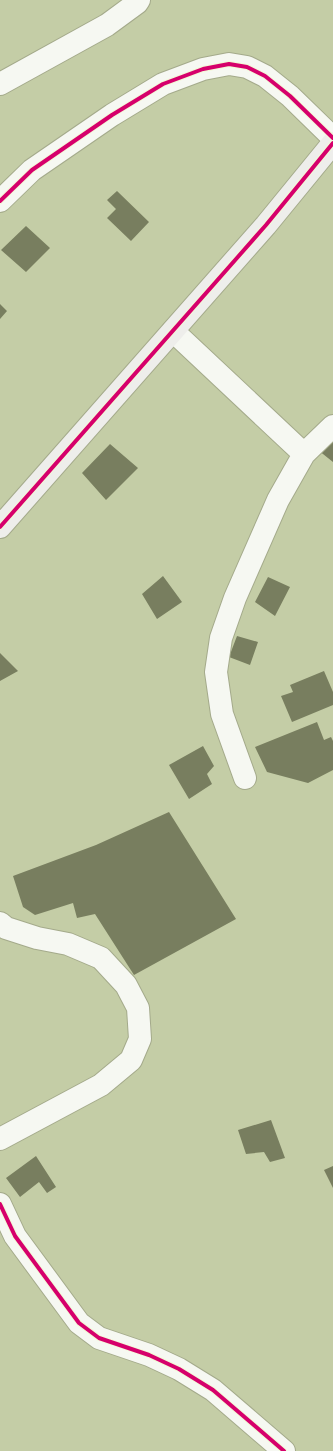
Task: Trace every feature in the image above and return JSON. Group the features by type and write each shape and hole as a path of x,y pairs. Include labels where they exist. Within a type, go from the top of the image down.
{"street":[{"path":"0,84 107,26 139,0"},
{"path":"0,201 32,170 112,115 163,84 202,69 229,64 247,67 265,76 290,96 333,138"},
{"path":"0,528 266,225 333,143"},
{"path":"173,331 304,454"},
{"path":"245,778 222,714 216,672 221,638 235,598 278,500 304,454 333,426"},
{"path":"0,924 6,928 38,938 68,944 101,958 126,985 138,1008 140,1039 131,1060 101,1085 0,1139"},
{"path":"0,1204 8,1233 79,1323 99,1338 149,1355 179,1369 213,1390 261,1442 284,1451"}],"building":[{"path":"117,191 149,222 131,241 107,218 116,209 107,200"},
{"path":"26,226 50,248 26,272 1,250"},
{"path":"0,304 7,311 0,319"},
{"path":"333,433 333,462 318,450"},
{"path":"110,444 138,468 106,500 82,473"},
{"path":"163,576 182,602 157,619 142,594"},
{"path":"268,577 290,587 275,616 255,602"},
{"path":"237,636 258,642 250,665 229,657"},
{"path":"0,653 18,671 0,681"},
{"path":"324,671 333,692 333,705 292,722 281,696 293,692 290,685"},
{"path":"317,722 324,740 331,737 333,741 333,770 308,783 267,772 255,747"},
{"path":"203,746 214,766 207,774 212,784 189,799 169,765"},
{"path":"169,812 236,919 134,975 95,914 77,918 73,903 35,915 23,907 13,876 96,845"},
{"path":"271,1120 285,1158 270,1162 264,1152 246,1154 238,1130"},
{"path":"36,1156 56,1187 47,1193 39,1182 20,1197 6,1178"},
{"path":"333,1166 333,1188 324,1170"}],"cycle path":[{"path":"0,201 32,170 112,115 163,84 203,69 229,64 247,67 265,76 290,96 333,138"},
{"path":"0,527 266,225 333,143"},
{"path":"0,1204 15,1236 79,1323 99,1338 149,1355 179,1369 213,1390 284,1451"}]}
